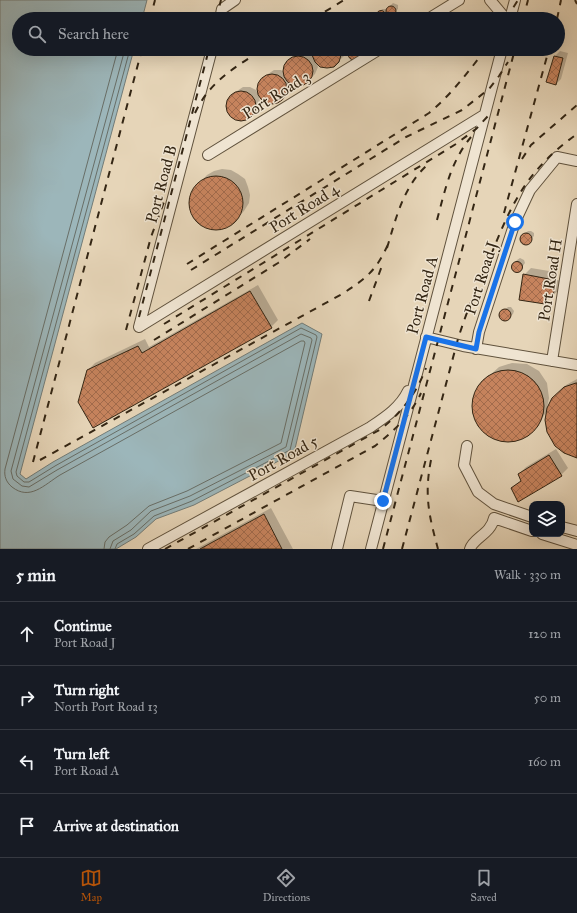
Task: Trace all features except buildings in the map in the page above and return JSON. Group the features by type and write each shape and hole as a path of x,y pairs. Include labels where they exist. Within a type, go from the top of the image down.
{"lane":[{"path":"223,12 235,0"},
{"path":"439,12 459,0"},
{"path":"490,0 500,12"},
{"path":"512,12 515,0"},
{"name":"Port Road B","path":"139,327 210,56"},
{"name":"Port Road 3","path":"208,155 369,56"},
{"name":"Port Road A","path":"371,549 500,56"},
{"name":"Port Road 4","path":"139,327 484,115"},
{"name":"Port Road J","path":"476,349 479,332 515,222 530,190 557,157 577,160"},
{"name":"Port Road H","path":"552,361 577,204"},
{"path":"426,337 476,349 577,365"},
{"name":"Port Road 5","path":"148,549 388,416 404,400 416,375"},
{"path":"466,446 464,465 478,492 494,504 529,516"},
{"path":"336,549 350,496 383,501"},
{"path":"470,549 471,546 490,529 494,518 529,530"},
{"path":"565,528 577,531"},
{"path":"552,537 577,545"}],"water":[{"path":"0,0 147,0 144,12 12,12 12,56 132,56 20,474 26,479 53,462 302,323 322,334 294,453 194,505 156,519 136,537 116,549 0,549"}],"railway":[{"path":"152,12 155,0"},
{"path":"218,12 221,0"},
{"path":"324,12 344,0"},
{"path":"510,12 518,0"},
{"path":"525,12 528,0"},
{"path":"558,12 561,0"},
{"path":"575,0 577,4"},
{"path":"33,462 140,56"},
{"path":"139,317 207,56"},
{"path":"195,113 208,92 224,76 253,56"},
{"path":"187,264 429,113 452,91 481,56"},
{"path":"383,549 513,56"},
{"path":"504,213 547,56"},
{"path":"191,270 406,137 462,110 489,89 508,62"},
{"path":"522,159 531,145 577,105"},
{"path":"164,324 456,144 476,129 488,116"},
{"path":"402,549 458,339 475,292 503,225 531,177 544,162 577,134"},
{"path":"437,220 446,187 458,156 471,137"},
{"path":"387,248 401,204 411,184 426,166"},
{"path":"126,330 151,237 165,199"},
{"path":"154,340 278,263 310,239"},
{"path":"40,460 342,294 365,278 375,267 385,252 389,242"},
{"path":"369,301 383,263"},
{"path":"165,549 381,429 408,402 418,386 426,368"},
{"path":"188,549 375,446 401,422 417,401 421,393"},
{"path":"431,460 428,484 428,505 438,549"}],"route":[{"path":"383,501 426,337 476,349 479,332 515,222"}]}
